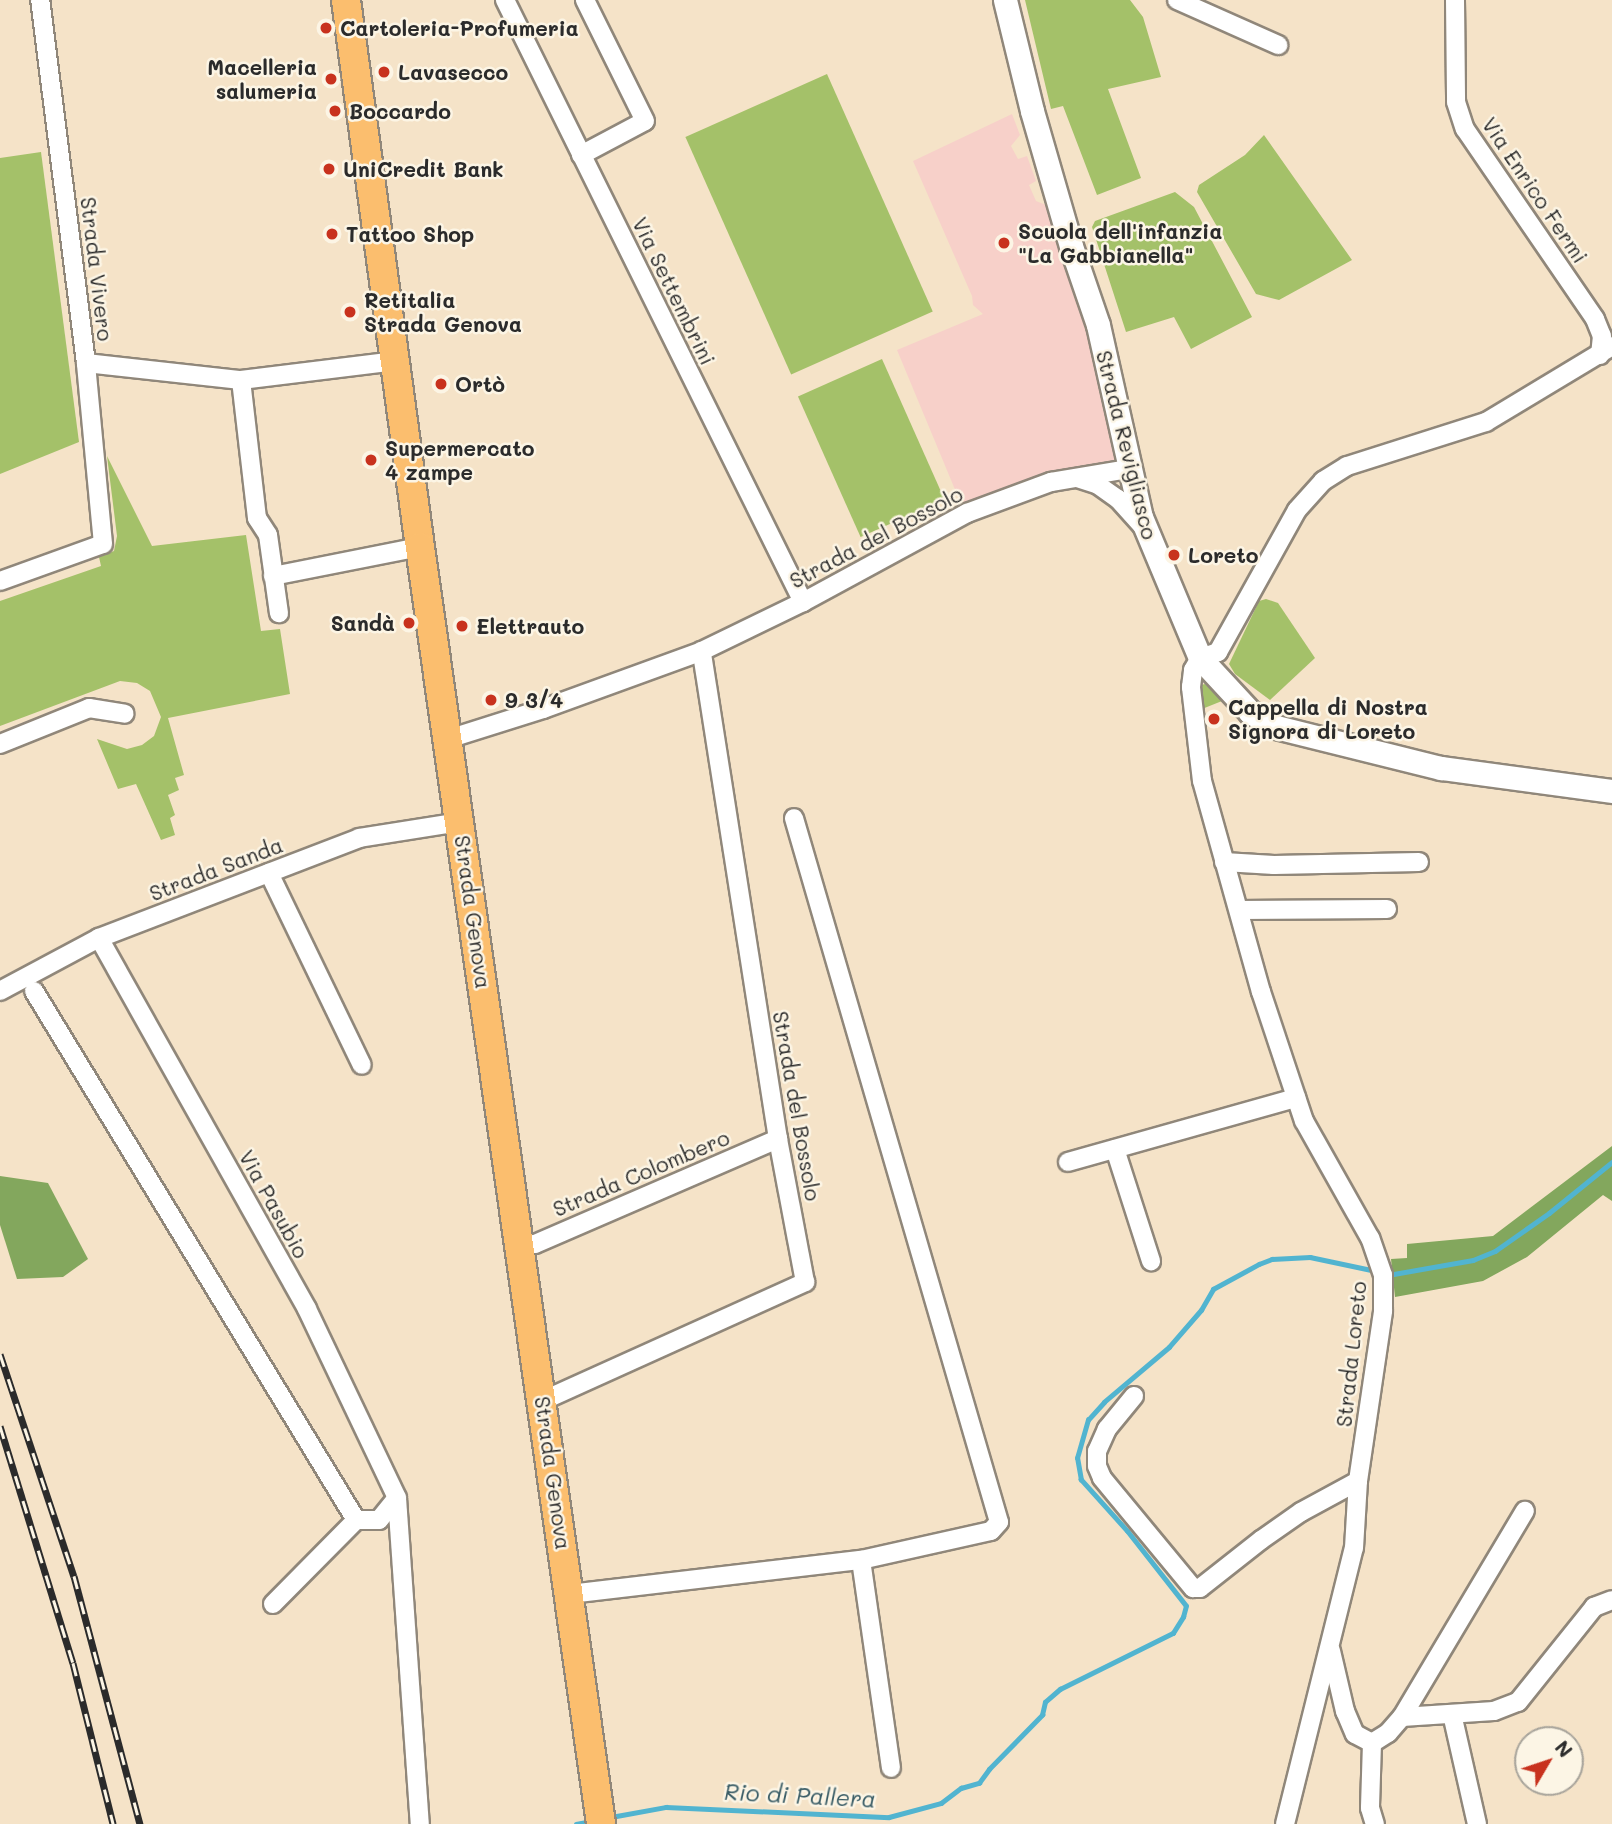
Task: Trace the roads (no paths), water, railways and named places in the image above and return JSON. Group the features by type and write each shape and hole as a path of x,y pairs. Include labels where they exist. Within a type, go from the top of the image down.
{"main road":[{"name":"Strada Genova","path":"346,0 420,547 600,1813"}],"street":[{"name":"Strada Vivero","path":"0,581 103,544 86,363 40,0"},
{"name":"Via Settembrini","path":"505,0 803,602"},
{"path":"581,155 645,121 585,0"},
{"name":"Strada Revigliasco","path":"1005,0 1031,111 1098,326 1129,469 1147,531 1200,658 1251,712 1276,727 1441,768 1612,791"},
{"path":"1177,0 1278,45"},
{"name":"Via Enrico Fermi","path":"1455,0 1456,102 1465,129 1595,319 1606,351"},
{"path":"1200,658 1218,652 1297,510 1323,481 1347,466 1486,422 1606,351"},
{"path":"86,363 241,380 396,362"},
{"path":"241,380 257,518 268,535 279,613"},
{"name":"Strada del Bossolo","path":"448,739 543,709 702,652 803,602 967,513 1036,487 1129,469"},
{"path":"1077,478 1098,485 1118,499 1147,531"},
{"path":"273,576 420,547"},
{"name":"Strada del Bossolo","path":"542,1401 805,1282 778,1139 702,652"},
{"name":"Strada Loreto","path":"1200,658 1193,670 1191,687 1202,781 1261,992 1304,1121 1370,1238 1382,1276 1374,1383 1358,1481 1354,1548 1285,1824"},
{"path":"0,744 89,708 125,714"},
{"path":"570,1594 861,1560 991,1531 999,1521 794,818"},
{"name":"Strada Sanda","path":"0,991 99,938 359,838 460,822"},
{"path":"1224,862 1274,865 1419,862"},
{"path":"269,873 362,1065"},
{"path":"1239,911 1387,909"},
{"name":"Via Pasubio","path":"99,938 307,1309 397,1498 420,1824"},
{"path":"34,991 356,1520"},
{"path":"1068,1162 1296,1098"},
{"name":"Strada Colombero","path":"520,1246 535,1244 778,1139"},
{"path":"1115,1149 1151,1261"},
{"path":"1133,1396 1107,1429 1097,1451 1097,1466 1101,1478 1193,1588 1200,1588 1301,1512 1358,1481"},
{"path":"273,1604 356,1520 379,1520 397,1498"},
{"path":"1373,1743 1388,1733 1402,1717 1525,1511"},
{"path":"861,1560 891,1768"},
{"path":"1402,1717 1494,1711 1518,1702 1594,1607 1612,1600"},
{"path":"1330,1646 1345,1711 1355,1734 1373,1743"},
{"path":"1452,1714 1477,1824"},
{"path":"1373,1743 1370,1808 1375,1824"}],"waterway":[{"name":"Rio di Pallera","path":"1388,1275 1473,1260 1495,1251 1549,1213 1612,1162"},
{"name":"Rio di Pallera","path":"611,1817 666,1807 889,1817 941,1803 961,1788 979,1783 989,1769 1042,1715 1045,1702 1060,1689 1173,1633 1183,1617 1186,1606 1127,1531 1081,1480 1077,1458 1088,1420 1104,1402 1169,1347 1201,1310 1213,1289 1259,1264 1272,1259 1310,1257 1376,1271"},
{"name":"Rio di Pallera","path":"576,1824 592,1821"}],"railway":[{"path":"0,1354 74,1576 140,1824"},
{"path":"0,1426 73,1663 113,1824"}],"place":[{"name":"Cartoleria-Profumeria","path":"326,28"},
{"name":"Lavasecco","path":"384,72"},
{"name":"Macelleria salumeria","path":"331,79"},
{"name":"Boccardo","path":"335,111"},
{"name":"UniCredit Bank","path":"329,169"},
{"name":"Tattoo Shop","path":"332,234"},
{"name":"Scuola dell'infanzia \"La Gabbianella\"","path":"1004,243"},
{"name":"Retitalia Strada Genova","path":"350,312"},
{"name":"Ortò","path":"441,384"},
{"name":"Supermercato 4 zampe","path":"371,460"},
{"name":"Loreto","path":"1174,555"},
{"name":"Sandà","path":"409,623"},
{"name":"Elettrauto","path":"462,626"},
{"name":"9 3/4","path":"491,700"},
{"name":"Cappella di Nostra Signora di Loreto","path":"1214,719"}]}
